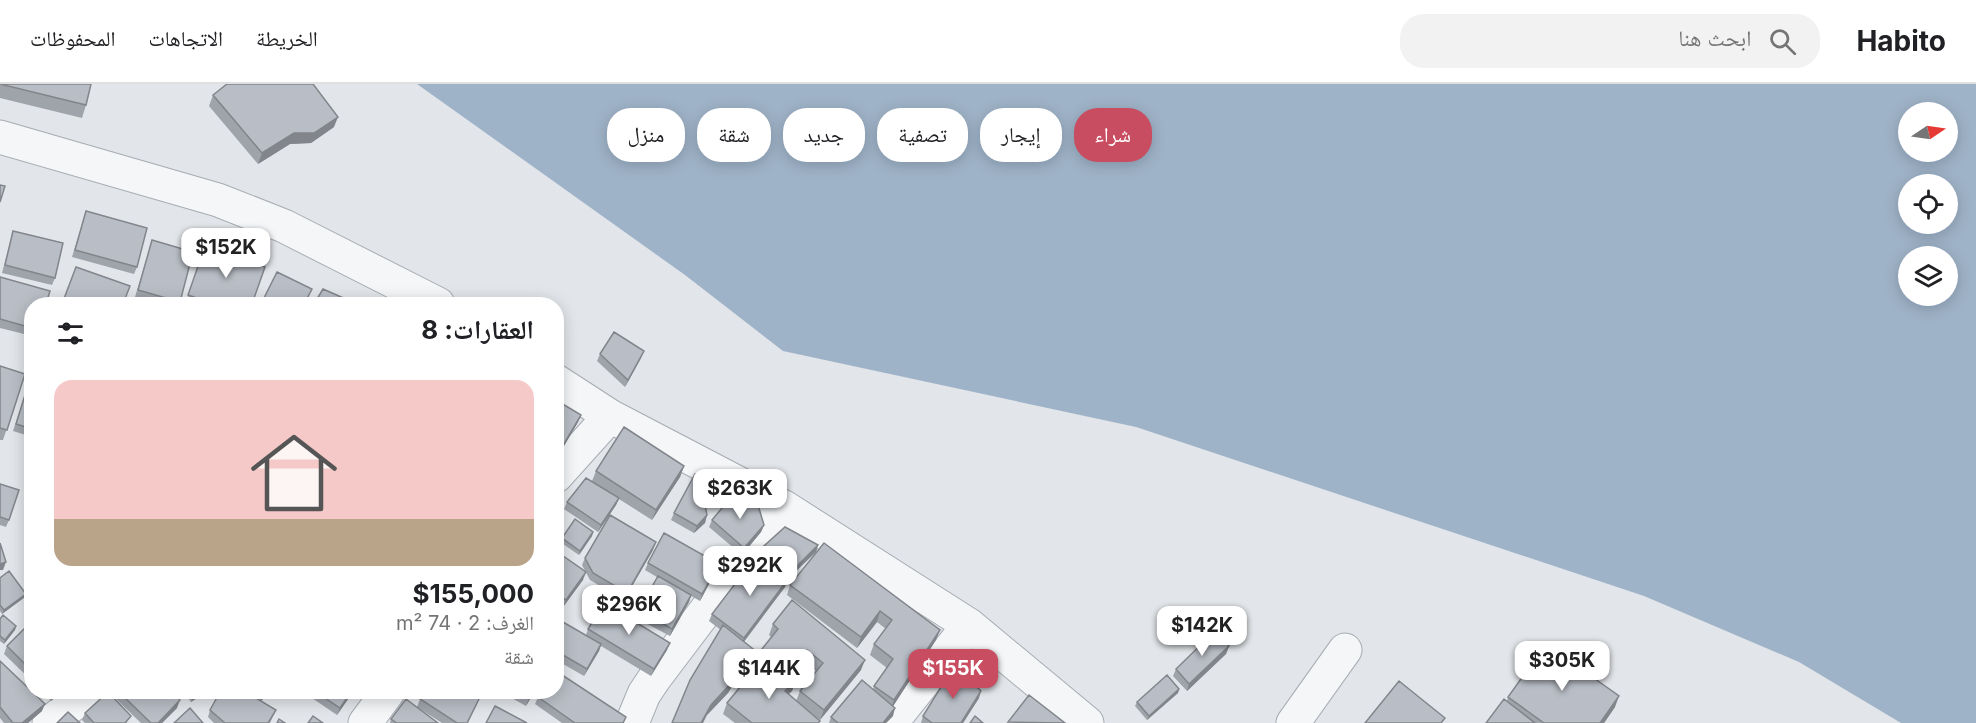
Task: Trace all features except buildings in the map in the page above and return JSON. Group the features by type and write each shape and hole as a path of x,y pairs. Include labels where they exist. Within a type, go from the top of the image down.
{"street":[{"path":"0,137 218,200 284,226 422,297"},
{"path":"564,386 610,416 784,507 969,626 1087,723"},
{"path":"564,467 610,416"},
{"path":"632,723 644,694 654,679 784,507"},
{"path":"891,723 969,626"},
{"path":"1293,723 1345,650"},
{"path":"49,723 80,699"},
{"path":"365,723 383,699"}],"water":[{"path":"417,84 1976,84 1976,723 1901,723 1799,662 1644,596 1136,427 783,351 685,275"}]}
